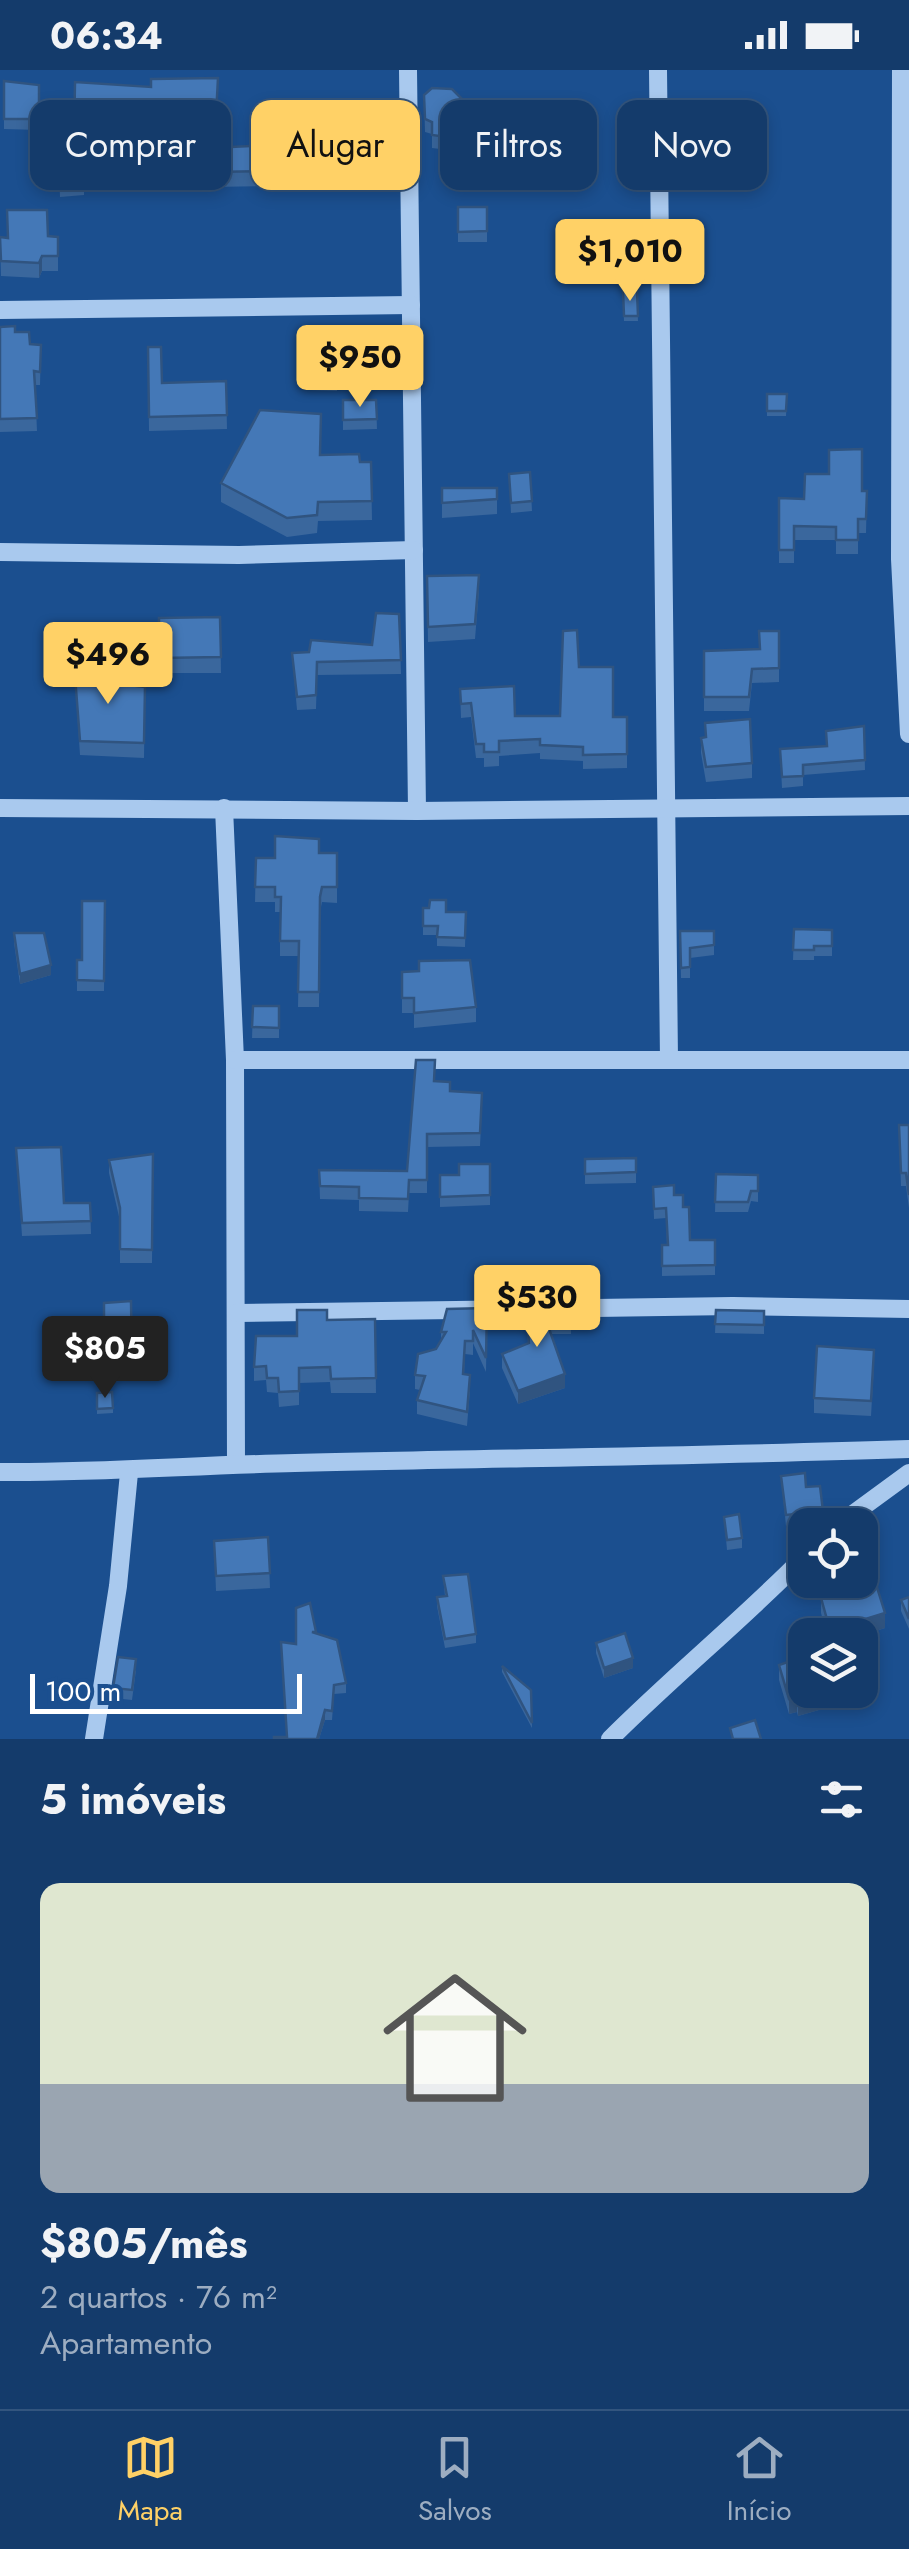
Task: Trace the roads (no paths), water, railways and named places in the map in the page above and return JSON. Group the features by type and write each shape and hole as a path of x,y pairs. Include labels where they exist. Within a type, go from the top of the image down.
{"street":[{"path":"408,70 417,811"},
{"path":"658,70 669,1060"},
{"path":"900,70 909,734"},
{"path":"0,310 411,304"},
{"path":"0,552 239,554 414,550"},
{"path":"0,808 417,811 909,806"},
{"path":"224,808 235,1060 236,1464"},
{"path":"235,1060 909,1060"},
{"path":"237,1312 732,1306 909,1308"},
{"path":"0,1472 129,1473 236,1464 595,1460 909,1449"},
{"path":"94,1739 118,1586 129,1473"},
{"path":"861,1508 909,1473"},
{"path":"610,1739 661,1688 736,1626 788,1573"}]}
